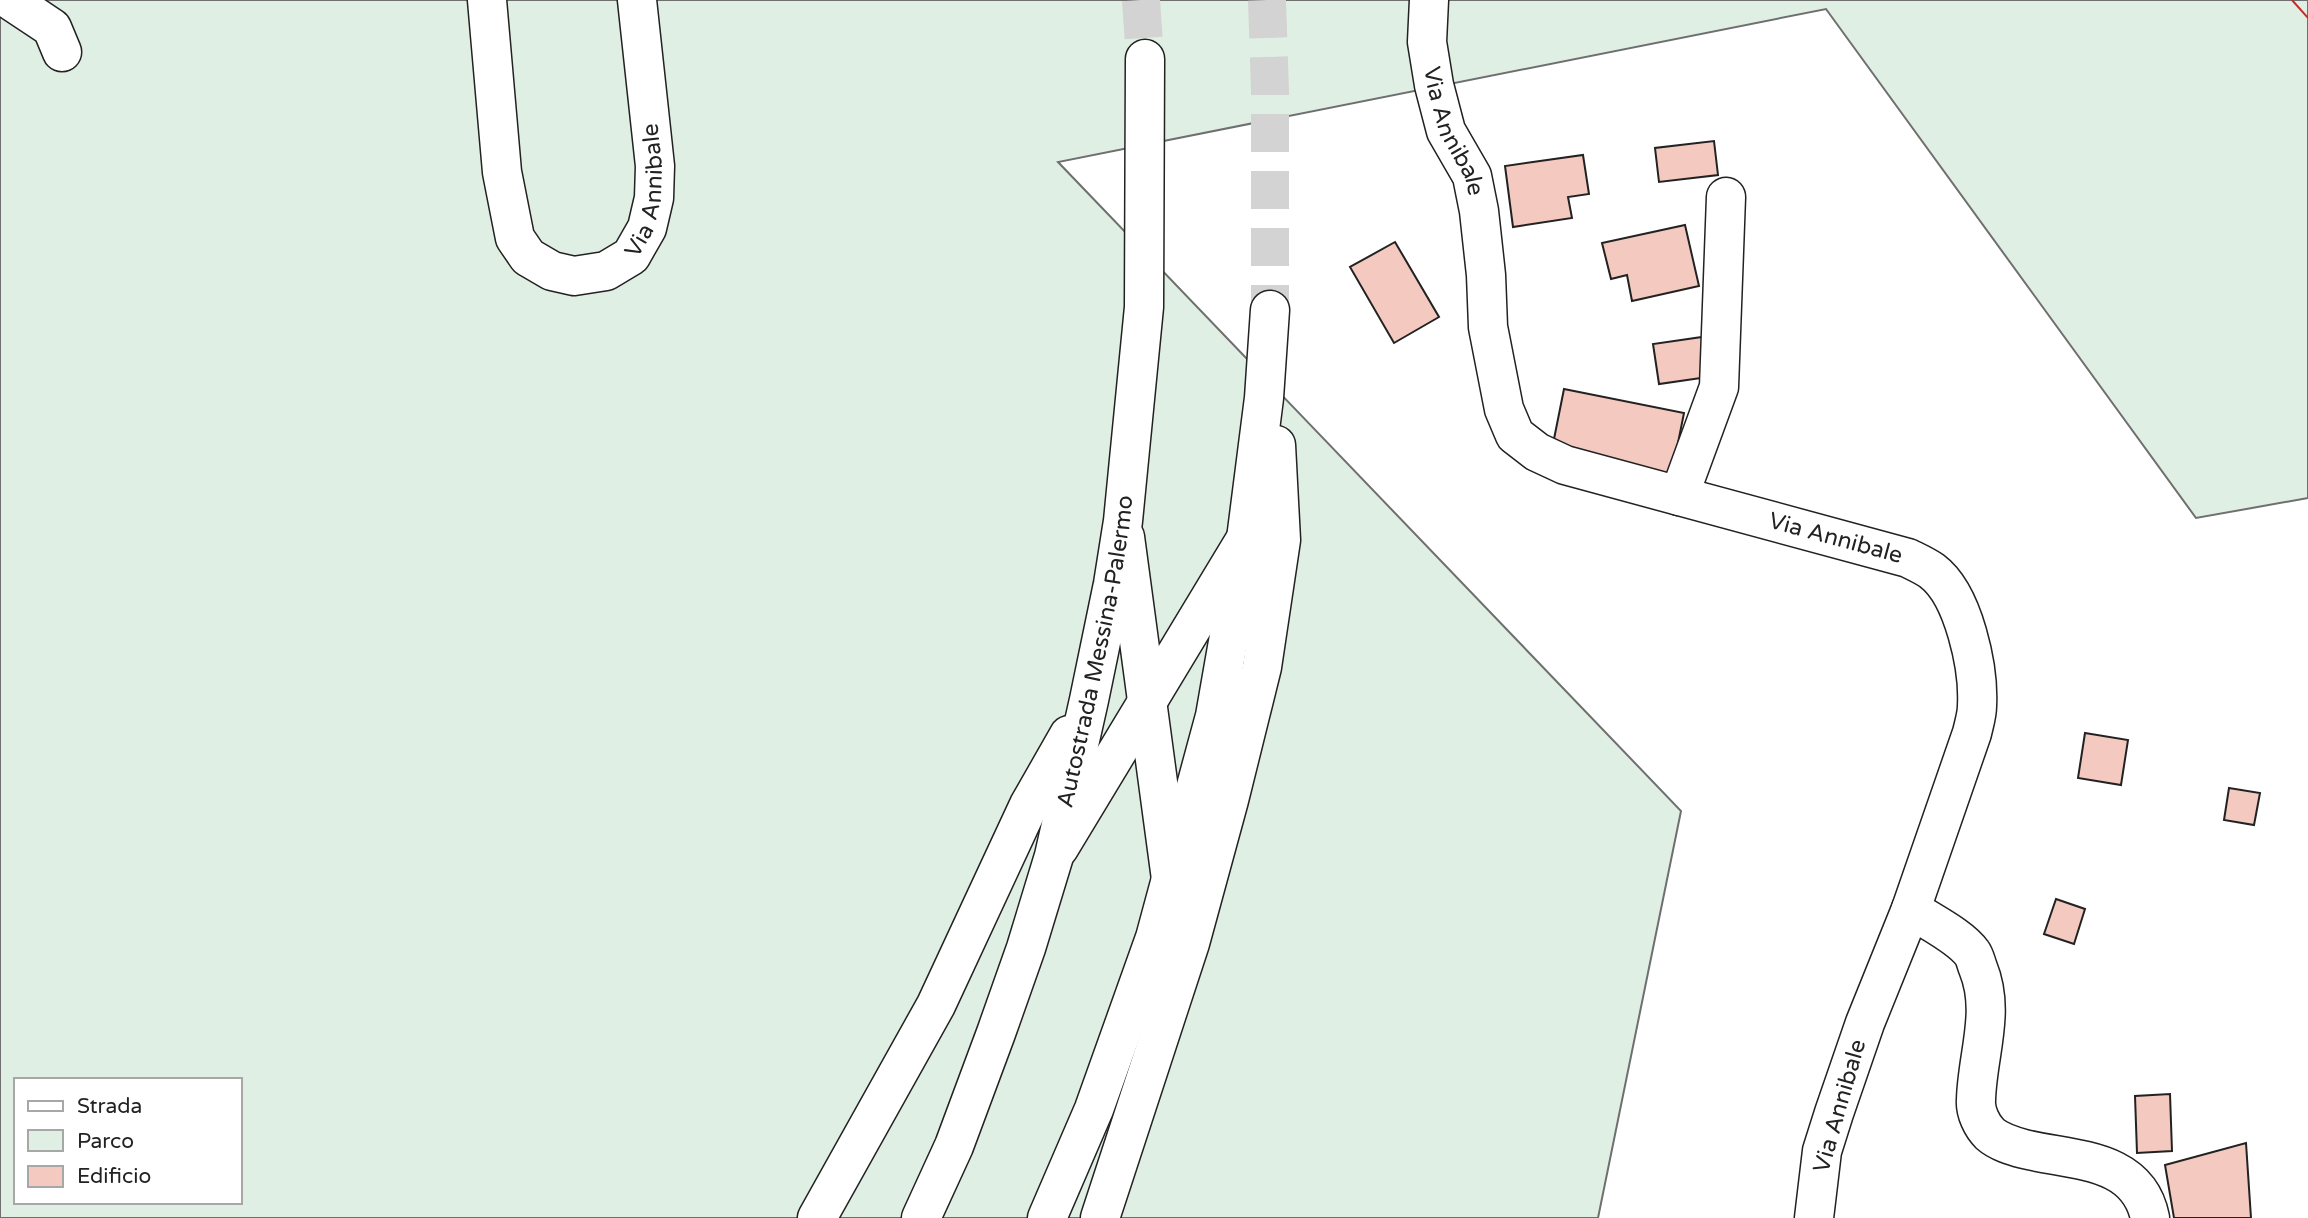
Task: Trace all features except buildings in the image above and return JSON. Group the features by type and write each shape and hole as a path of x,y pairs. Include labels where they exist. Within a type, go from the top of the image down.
{"main road":[{"path":"10,0 52,28 62,52"},
{"name":"Via Annibale","path":"487,0 502,172 515,238 528,257 552,271 575,276 606,271 631,256 647,228 654,198 655,166 637,0"},
{"name":"Via Annibale","path":"1429,0 1427,42 1434,85 1446,131 1472,176 1486,275 1488,327 1504,409 1516,435 1537,452 1565,465 1908,558 1933,572 1953,598 1970,640 1977,679 1978,709 1972,733 1911,909 1865,1023 1830,1126 1822,1151 1814,1218"},
{"name":"Autostrada Messina-Palermo","path":"921,1218 954,1146 996,1033 1054,856 1089,700 1123,521 1144,307 1144,59"},
{"path":"1679,496 1719,387 1726,197"},
{"path":"1047,1218 1094,1109 1156,937 1215,716 1246,538 1264,398 1270,310 1280,540 1262,667 1190,943 1100,1218"},
{"path":"1123,521 1171,880"},
{"path":"1054,856 1246,538"},
{"path":"817,1218 936,1005 1029,805 1089,700"},
{"path":"1911,909 1954,937 1972,953 1982,978 1986,1026 1975,1102 1978,1117 1990,1134 2008,1144 2097,1163 2120,1173 2136,1187 2148,1206 2150,1218"}],"green space":[{"path":"0,0 2308,0 2308,498 2196,518 1826,9 1058,162 1681,811 1598,1218 0,1218"}],"tunnel":[{"path":"1141,0 1145,59"},
{"path":"1267,0 1270,91 1270,310"}],"power":[{"path":"2292,0 2308,18"}]}
